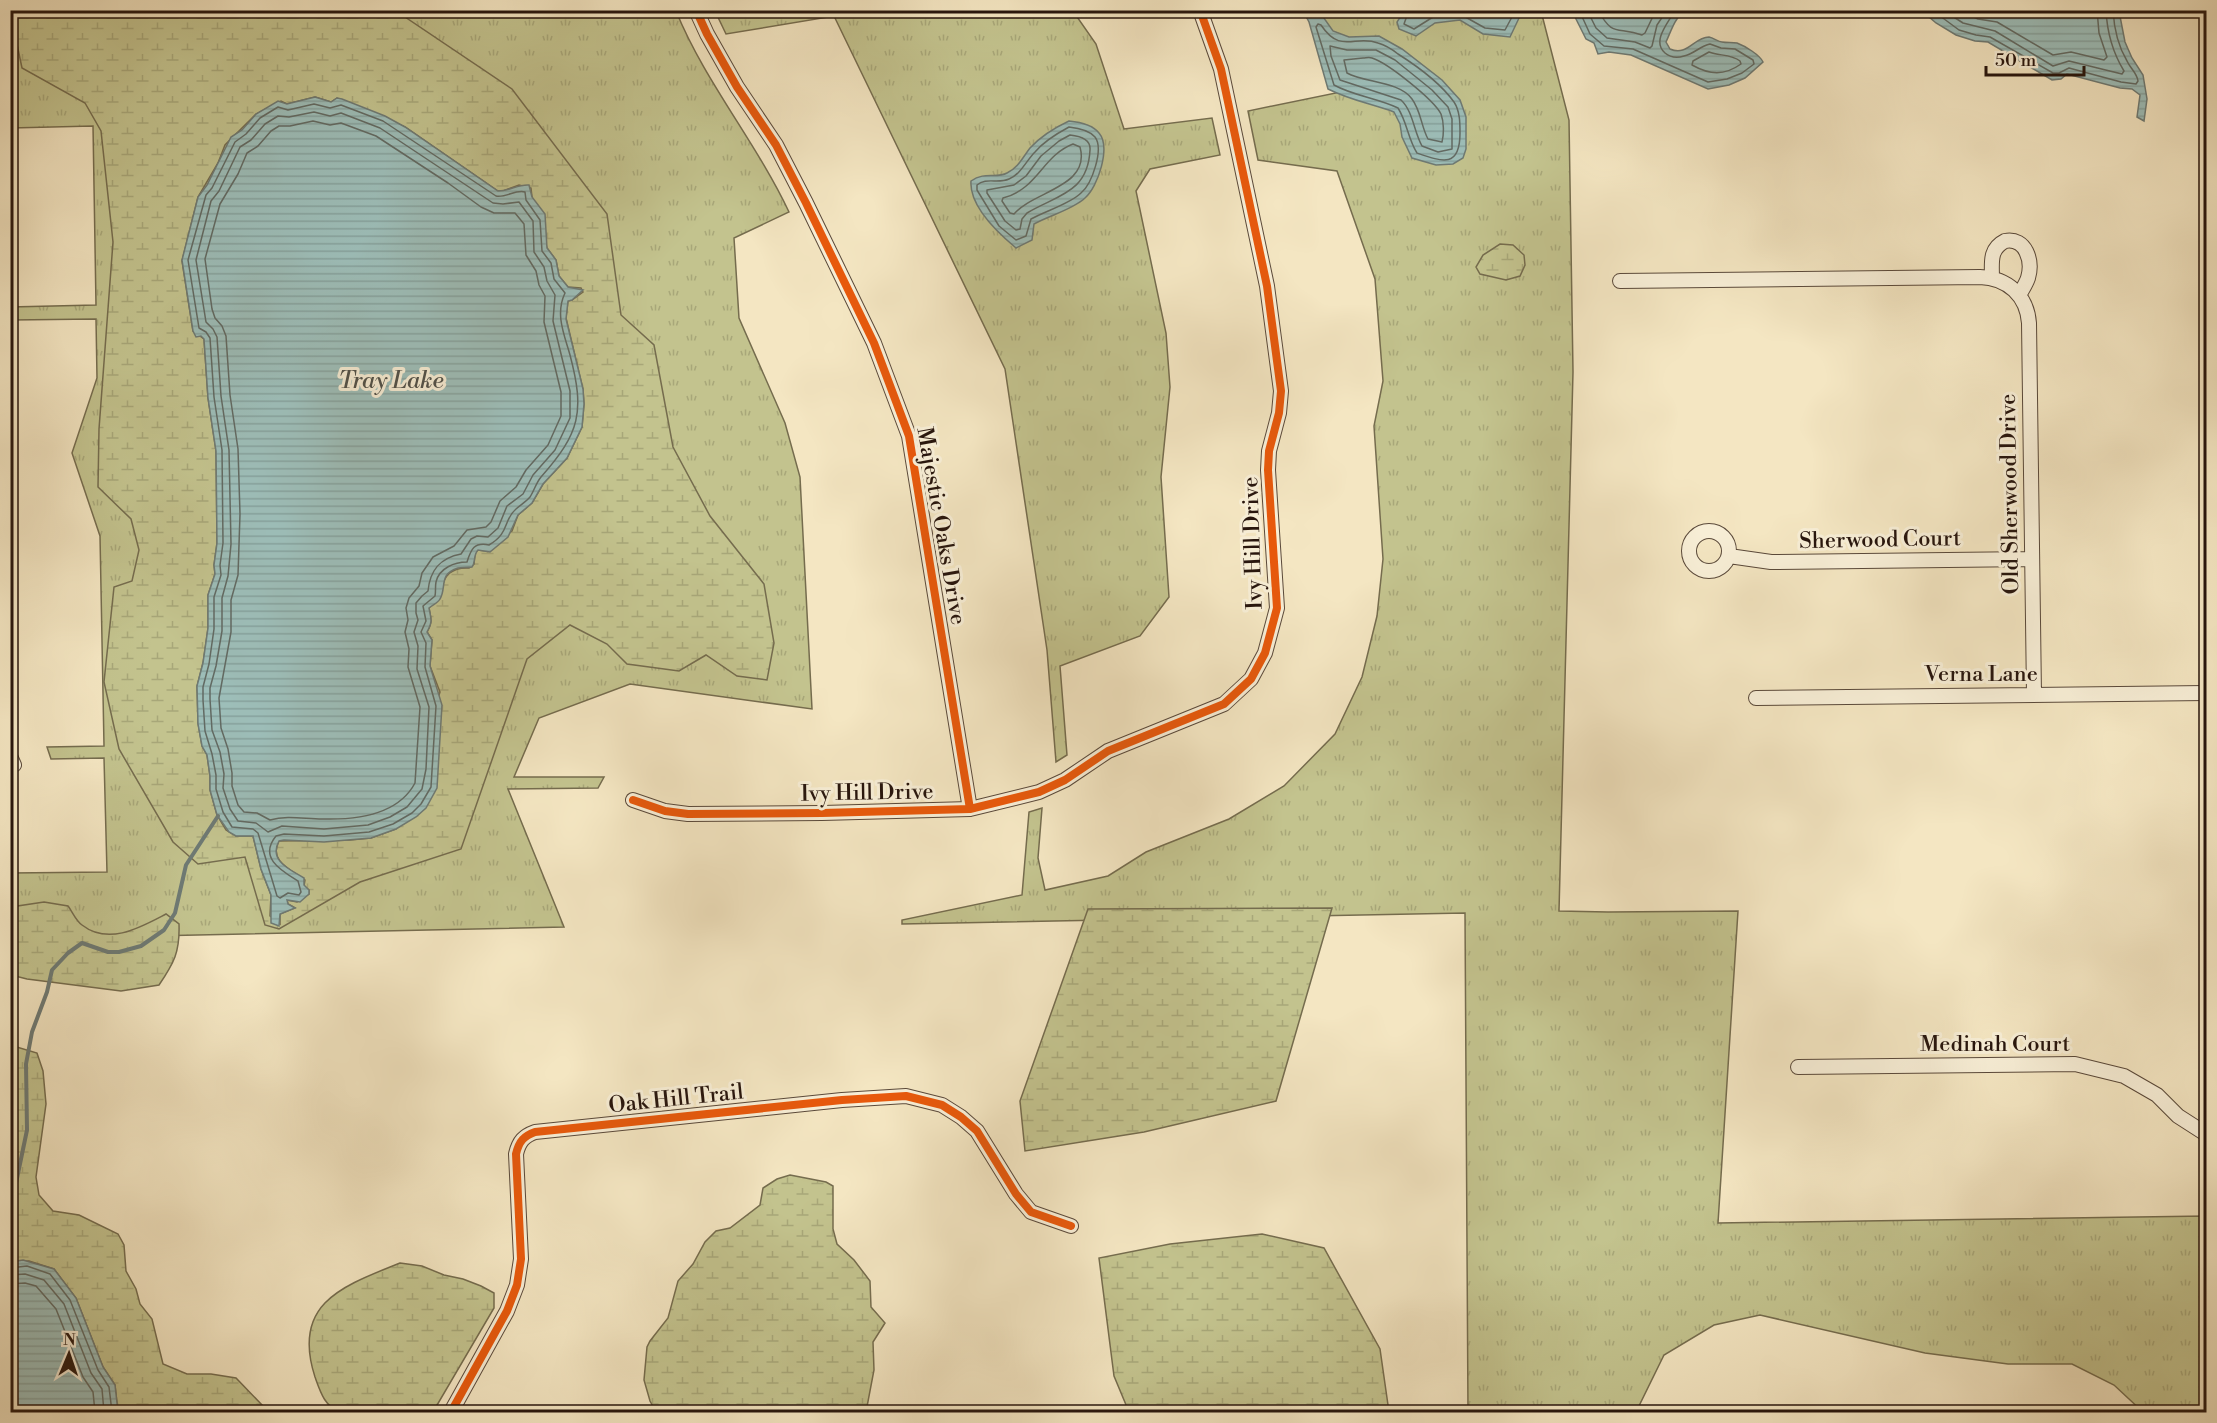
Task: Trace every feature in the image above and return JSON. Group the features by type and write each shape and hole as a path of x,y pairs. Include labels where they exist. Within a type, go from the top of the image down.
{"street":[{"name":"Majestic Oaks Drive","path":"696,10 706,34 737,87 776,145 806,203 873,343 909,436 970,809"},
{"name":"Ivy Hill Drive","path":"633,800 665,811 688,814 970,809 1039,792 1065,780 1108,751 1224,704 1251,679 1265,653 1277,608 1268,470 1269,451 1279,413 1281,391 1267,286 1221,69 1200,10"},
{"path":"1620,281 1992,278 2006,283 2019,295 2028,277 2028,257 2025,248 2018,242 2005,241 1995,249 1992,257 1992,278"},
{"name":"Old Sherwood Drive","path":"2019,295 2027,311 2029,323 2034,695"},
{"name":"Sherwood Court","path":"1729,556 1771,562 2032,559"},
{"name":"Verna Lane","path":"1756,698 2206,693"},
{"name":"Medinah Court","path":"1798,1067 2075,1064 2124,1076 2157,1095 2178,1116 2206,1134"},
{"name":"Oak Hill Trail","path":"451,1413 507,1311 517,1286 521,1259 516,1154 524,1136 535,1132 842,1100 906,1096 942,1105 961,1117 977,1131 1016,1194 1031,1212 1071,1226"}],"green space":[{"path":"10,11 396,11 512,89 607,214 621,315 654,345 673,447 710,516 764,584 774,643 767,680 737,676 706,655 679,671 627,664 607,644 570,625 527,659 461,849 360,882 279,929 265,925 245,857 198,864 173,842 119,749 104,682 114,587 132,581 139,550 131,519 98,487 99,429 113,242 101,131 85,103 22,68","holes":["315,97 331,102 337,98 405,127 498,191 519,185 531,188 547,248 556,260 559,276 568,287 581,288 583,292 568,301 566,318 583,389 584,404 582,427 567,458 543,484 532,503 518,515 512,531 486,551 478,550 475,553 474,564 469,568 458,569 450,573 444,581 442,592 429,608 431,622 427,632 432,640 430,666 440,692 396,829 371,838 279,841 276,848 279,859 288,869 305,880 304,886 309,890 309,894 297,902 287,900 288,904 295,908 280,914 280,924 270,916 271,895 261,869 253,836 236,836 226,830 217,815 210,790 207,755 202,746 198,723 197,686 208,628 208,595 215,574 216,451 208,398 204,339 193,331 182,261 198,197 218,163 225,145 256,114 281,101 287,104"]},
{"path":"11,11 676,11 701,63 762,161 789,212 734,238 739,318 785,423 800,477 812,709 630,684 539,718 514,777 604,777 598,788 508,789 564,927 11,939 11,873 107,872 104,758 51,759 47,747 104,746 100,536 72,453 97,378 96,319 11,320 10,307 96,305 93,126 11,128"},
{"path":"715,11 1073,11 1096,44 1124,129 1212,118 1220,155 1150,169 1136,191 1166,333 1170,387 1161,477 1169,597 1140,636 1060,666 1067,755 1056,762 1047,650 1005,369 834,16 726,34"},
{"path":"1313,11 1541,11 1569,120 1573,372 1559,911 1738,911 1718,1223 2206,1216 2206,1412 2143,1412 2114,1385 2072,1364 2008,1364 1925,1353 1760,1315 1714,1325 1664,1355 1638,1412 1468,1412 1465,913 902,924 902,920 1022,895 1029,812 1042,808 1038,858 1045,890 1108,876 1146,852 1229,819 1284,786 1335,734 1362,677 1377,616 1383,559 1374,426 1383,381 1375,279 1337,171 1258,160 1248,111 1336,93"},
{"path":"1500,244 1513,245 1524,255 1525,265 1520,276 1506,280 1480,274 1476,267 1483,255"},
{"path":"44,902 68,906 82,925 103,934 136,929 166,914 179,924 178,942 172,963 159,985 121,991 11,975 11,907"},
{"path":"1332,908 1276,1101 1144,1132 1025,1151 1020,1101 1088,909"},
{"path":"10,1045 37,1053 43,1071 46,1104 36,1177 39,1195 53,1211 79,1215 118,1234 124,1245 126,1271 136,1289 140,1304 152,1319 163,1364 187,1374 211,1374 236,1378 264,1407 260,1412 118,1412 115,1385 103,1367 76,1298 54,1269 29,1261 11,1262"},
{"path":"790,1175 826,1182 833,1186 833,1229 837,1244 854,1260 870,1281 871,1307 885,1323 873,1342 874,1370 866,1412 656,1412 644,1380 647,1347 668,1318 678,1281 693,1264 705,1242 716,1231 730,1228 760,1205 763,1188 777,1179"},
{"path":"1262,1234 1324,1248 1380,1349 1389,1412 1129,1412 1114,1376 1099,1258 1170,1244"},
{"path":"400,1263 422,1266 481,1286 494,1293 494,1308 433,1412 346,1413 335,1410 321,1393 309,1352 310,1331 316,1314 327,1301 342,1290 359,1280"}],"water":[{"path":"1519,10 1520,16 1510,37 1483,34 1460,20 1435,23 1416,36 1399,29 1397,22 1404,11"},
{"path":"1303,11 1319,11 1333,31 1349,37 1379,36 1402,49 1442,80 1460,100 1466,117 1466,149 1463,158 1453,164 1436,165 1412,158 1394,112 1328,89 1309,22"},
{"path":"1572,11 1684,11 1676,21 1666,42 1670,49 1676,51 1686,49 1699,40 1709,37 1720,42 1740,44 1756,54 1763,62 1745,78 1729,85 1708,89 1631,55 1609,52 1598,54 1594,43 1586,39"},
{"path":"1922,11 2119,11 2125,42 2143,75 2147,99 2144,121 2137,117 2140,95 2132,89 2067,74 2061,79 2052,80 1988,42 1975,41 1956,35"},
{"name":"Tray Lake","path":"315,97 331,102 337,98 342,99 385,116 405,127 498,191 529,185 532,197 545,214 547,248 556,260 559,276 568,287 583,290 568,301 566,319 583,389 584,404 582,427 567,458 543,484 532,503 518,515 508,537 490,552 478,550 472,567 458,568 448,574 440,599 429,608 431,622 427,632 432,640 430,666 442,705 437,788 426,808 396,829 371,838 324,842 279,841 276,854 282,864 304,878 304,885 309,890 309,894 300,902 287,900 288,904 295,908 280,914 279,926 271,923 271,895 261,869 253,836 236,836 229,832 217,815 210,790 207,755 202,746 198,724 197,686 208,628 208,595 215,574 216,451 208,398 204,339 201,336 196,337 193,331 182,260 198,197 207,185 231,137 242,130 256,114 278,101 287,104"},
{"path":"1069,121 1093,127 1099,133 1104,148 1098,176 1085,198 1074,206 1034,224 1032,240 1016,248 986,218 975,200 971,181 981,176 1003,175 1011,171 1039,140 1053,129"},
{"path":"23,1260 54,1269 76,1298 103,1367 115,1385 118,1412 11,1412 11,1262"}],"waterway":[{"path":"10,1212 27,1130 26,1064 32,1032 47,992 52,970 68,953 82,943 108,952 119,952 141,946 164,930 175,913 186,865 218,816"}],"cycle path":[{"path":"696,10 737,87 776,145 806,203 874,343 909,436 970,809"},
{"path":"633,800 665,811 688,814 970,809 1039,792 1065,780 1108,751 1224,704 1251,679 1265,653 1277,608 1268,470 1269,451 1279,413 1281,391 1267,286 1221,69 1200,10"},
{"path":"451,1412 507,1311 517,1285 521,1259 516,1154 522,1140 535,1132 842,1100 906,1096 942,1105 961,1117 977,1131 1016,1194 1031,1212 1071,1226"}]}
